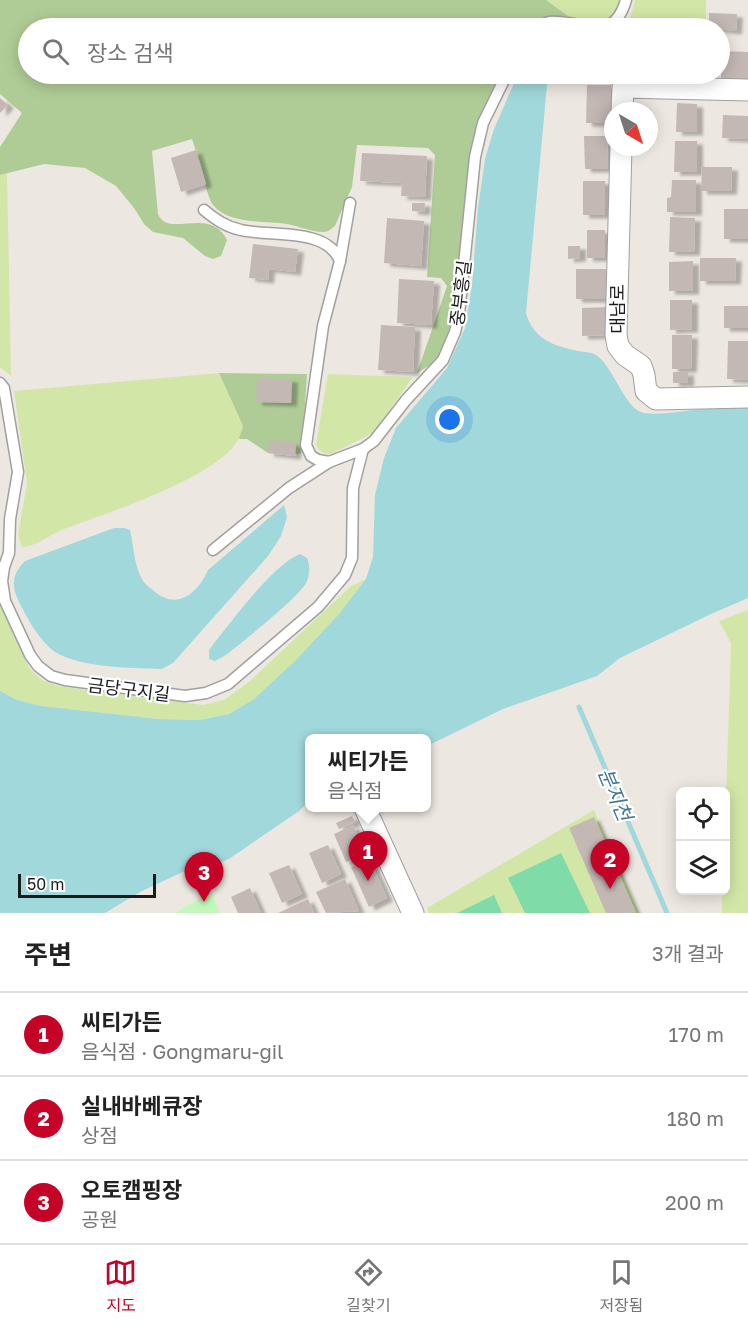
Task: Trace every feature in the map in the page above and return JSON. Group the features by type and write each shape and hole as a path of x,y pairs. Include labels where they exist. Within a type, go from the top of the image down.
{"street":[{"path":"622,102 623,87 748,90"},
{"name":"대남로","path":"621,156 615,334 618,346 625,355 641,366 646,391 656,399 748,397"},
{"path":"367,812 413,913"}],"lane":[{"path":"618,18 626,0"},
{"name":"중부흥길","path":"213,550 289,488 329,462 363,449 374,441 406,400 443,360 455,332 459,314 475,157 483,123 502,84"},
{"path":"329,462 311,456 306,445 323,326 339,261 350,202"},
{"path":"204,210 219,222 236,229 307,237 326,243 336,251 339,261"},
{"name":"금당구지길","path":"0,383 4,388 18,472 10,519 9,553 2,581 5,601 30,655 38,666 51,676 65,680 185,696 206,693 228,684 318,607 345,575 351,558 353,488 363,449"}],"green space":[{"path":"0,0 546,0 568,16 543,18 18,18 18,84 496,84 478,122 452,331 440,359 417,373 447,286 441,278 427,277 435,155 428,148 357,145 352,187 335,226 323,232 287,224 247,221 228,216 220,211 211,201 192,139 152,151 158,214 163,221 171,224 200,223 220,230 227,240 221,256 213,259 205,256 183,238 153,232 144,224 116,186 85,168 44,164 0,175 0,147 22,113 0,94"},
{"path":"546,0 620,0 617,12 610,18 574,18"},
{"path":"635,0 706,0 706,18 630,18"},
{"path":"7,173 11,376 0,367 0,175"},
{"path":"219,373 243,426 239,439 227,453 208,467 159,493 22,547 18,535 27,483 14,391"},
{"path":"219,373 307,374 300,454 268,453 247,439 239,439 243,426"},
{"path":"328,374 413,377 373,433 331,454 321,452 316,444"},
{"path":"366,579 338,615 296,660 254,699 229,714 199,720 158,719 41,706 17,700 0,691 0,602 30,669 42,680 58,686 203,705 224,700 249,682 351,586"},
{"path":"748,610 748,913 722,913 722,895 730,895 730,787 726,787 731,643 719,621"},
{"path":"594,810 639,913 429,913 427,908"},
{"path":"561,853 590,913 525,913 508,878"},
{"path":"211,892 220,913 175,913"},
{"path":"494,895 502,913 457,913"}],"water":[{"path":"514,84 547,84 526,313 529,322 539,335 553,344 596,355 608,368 629,402 641,412 656,414 716,408 748,408 748,598 620,658 597,676 503,709 431,744 431,734 305,734 305,805 229,859 206,868 193,867 140,892 105,913 0,913 0,691 17,700 41,706 158,719 199,720 229,714 254,699 296,660 338,615 366,579 373,557 375,495 384,458 396,428 447,368 465,328 472,285 478,208 485,159 494,129"},
{"path":"284,505 287,517 281,536 268,556 173,663 162,669 103,666 72,660 60,655 45,643 16,596 15,575 25,561 114,528 124,528 130,530 136,563 143,581 163,597 179,599 186,597 199,586 208,570"},
{"path":"300,554 307,558 309,566 308,578 303,588 226,655 215,661 209,659 209,650 264,583 289,560"}],"building":[{"path":"709,13 737,14 736,31 730,30 730,18 709,18"},
{"path":"730,51 748,52 748,80 730,79"},
{"path":"587,85 611,85 611,102 604,102 604,123 586,123"},
{"path":"0,98 8,105 0,113"},
{"path":"677,103 697,104 697,132 676,132"},
{"path":"723,115 748,116 748,139 722,138"},
{"path":"584,136 604,136 604,156 608,156 608,169 585,169"},
{"path":"675,141 697,141 697,172 674,172"},
{"path":"196,150 206,184 181,192 171,158"},
{"path":"362,153 427,156 425,197 401,196 402,183 360,181"},
{"path":"702,167 732,167 731,191 701,191"},
{"path":"672,180 696,180 696,212 667,212 667,198 671,197"},
{"path":"583,181 605,181 605,215 583,215"},
{"path":"412,203 425,203 424,212 412,211"},
{"path":"724,209 748,209 748,239 724,239"},
{"path":"670,217 695,218 694,252 669,252"},
{"path":"387,218 424,221 421,266 384,263"},
{"path":"587,230 605,230 605,258 587,258"},
{"path":"253,244 298,249 295,272 269,269 268,280 249,278"},
{"path":"568,246 580,246 580,258 568,259"},
{"path":"700,258 736,258 735,281 700,281"},
{"path":"693,261 693,291 669,291 669,262"},
{"path":"576,269 609,269 609,299 576,299"},
{"path":"399,279 434,281 431,325 397,323"},
{"path":"670,300 692,300 692,329 670,330"},
{"path":"724,306 748,306 748,328 724,328"},
{"path":"608,307 609,335 582,336 582,308"},
{"path":"381,325 415,327 413,372 378,370"},
{"path":"672,335 692,335 691,369 672,369"},
{"path":"728,341 748,341 748,380 727,379"},
{"path":"673,372 688,372 688,383 673,383"},
{"path":"257,378 292,379 291,403 256,402"},
{"path":"269,440 296,443 295,456 268,453"},
{"path":"352,816 355,822 339,829 336,823"},
{"path":"594,817 636,913 606,913 569,828"},
{"path":"353,825 365,853 346,862 334,834"},
{"path":"328,845 341,874 322,883 309,853"},
{"path":"369,858 387,898 369,907 351,867"},
{"path":"289,865 302,894 282,903 269,873"},
{"path":"345,879 359,911 326,913 316,892"},
{"path":"250,888 261,913 238,913 231,897"},
{"path":"308,899 314,913 278,913"}],"waterway":[{"name":"분지천","path":"579,707 667,913"}],"place":[{"name":"씨티가든","path":"368,881"},
{"name":"실내바베큐장","path":"610,889"},
{"name":"오토캠핑장","path":"204,902"}]}
